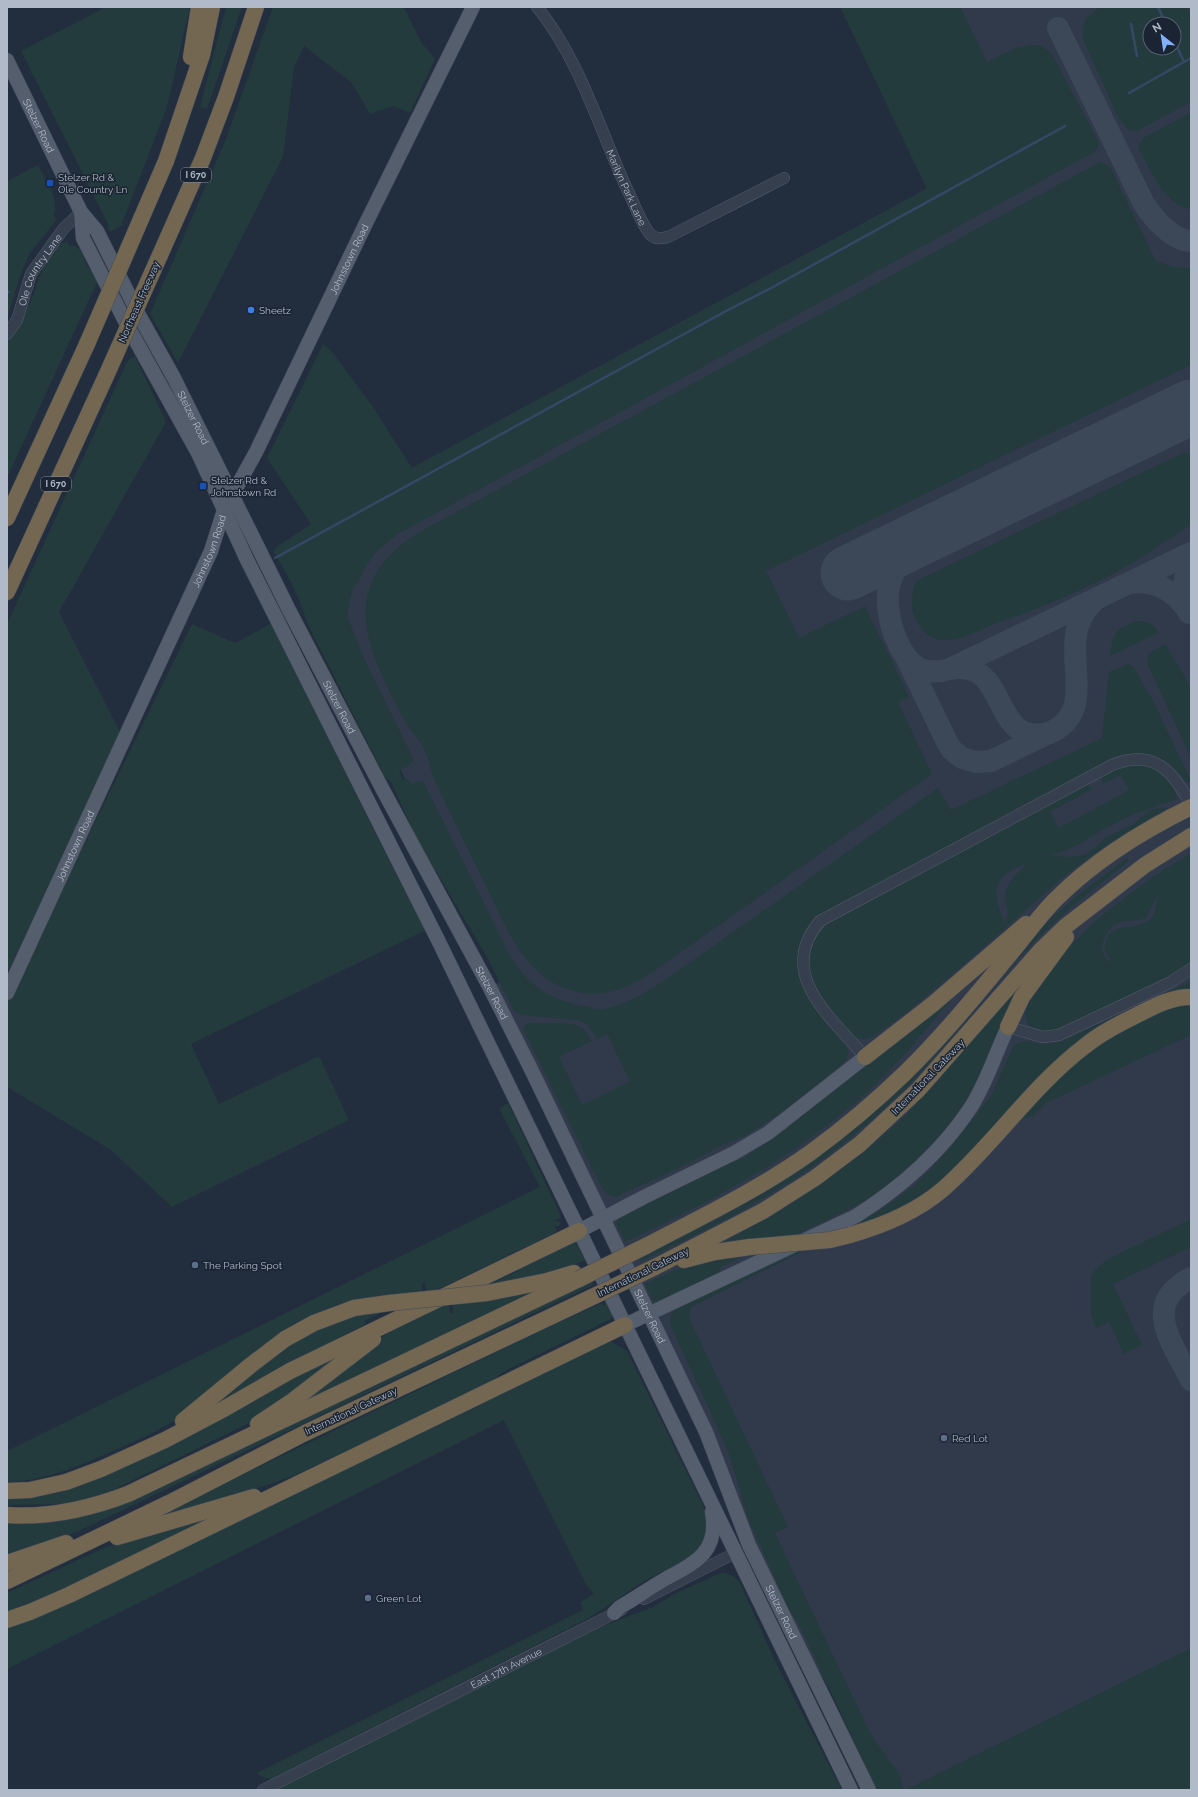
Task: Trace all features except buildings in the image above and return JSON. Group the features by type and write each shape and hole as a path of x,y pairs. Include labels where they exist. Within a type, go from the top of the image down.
{"highway":[{"path":"174,136 200,7"},
{"name":"I 670","path":"7,518 88,344 141,219 174,136 202,55 212,7"},
{"name":"Northeast Freeway","path":"7,592 106,376 203,158 226,97 256,7"},
{"name":"International Gateway","path":"7,1515 25,1516 55,1514 106,1503 217,1452 577,1276 611,1263 739,1198 810,1153 876,1099 905,1073 953,1022 1056,899 1131,840 1158,823 1191,806"},
{"name":"International Gateway","path":"7,1582 254,1459 656,1267 764,1211 815,1178 860,1144 918,1090 1040,951 1066,926 1145,865 1191,836"},
{"path":"865,1057 933,1004 1056,899"},
{"path":"1008,1027 1022,997 1047,961 1071,930 1098,901"},
{"path":"656,1267 715,1252 750,1247 830,1240 877,1226 906,1214 943,1189 1067,1061 1092,1040 1118,1024 1162,1002 1171,999 1191,997"},
{"path":"7,1491 30,1490 66,1482 165,1440 222,1410 290,1371 579,1231"},
{"path":"127,1456 192,1416 250,1365 285,1339 314,1323 354,1308 487,1293 577,1276"},
{"path":"217,1452 291,1402 351,1354 404,1317"},
{"path":"7,1620 69,1595 625,1325"},
{"path":"7,1563 74,1540 164,1496 254,1459"},
{"path":"7,1582 45,1568 105,1540 307,1480"}],"main road":[{"name":"Johnstown Road","path":"7,993 211,551 224,510 234,495 473,7"},
{"name":"Stelzer Road","path":"7,60 81,212 97,231 140,317 171,371 234,495 290,612 384,792 490,988 602,1219 650,1314 706,1432 749,1545 869,1790"},
{"name":"Stelzer Road","path":"81,212 83,238 126,323 198,453 246,560 439,942 851,1790"},
{"path":"625,1325 856,1216 883,1199 918,1170 970,1109 1008,1027"},
{"path":"579,1231 734,1153 768,1133 865,1057"},
{"path":"614,1613 620,1607 688,1567 704,1555 712,1539 715,1524 710,1502"}],"street":[{"name":"Marilyn Park Lane","path":"537,7 562,43 595,111 611,154 630,195 648,231 653,237 660,239 668,237 784,178"},
{"name":"Ole Country Lane","path":"7,334 17,320 31,274 64,228 81,212"},
{"path":"865,1057 822,1007 810,991 806,981 803,960 804,949 813,930 820,921 1124,760 1135,759 1156,763 1167,770 1182,787 1191,806"},
{"path":"1169,984 1191,969"},
{"path":"1008,1027 1043,1037 1055,1036 1074,1029 1191,975"},
{"name":"East 17th Avenue","path":"263,1790 749,1545"}],"shaded area":[{"path":"905,7 1191,7 1191,1790 887,1790 761,1569 706,1432 490,988 505,978 420,814 385,734 328,627 336,509 976,162"}],"green space":[{"path":"106,7 190,7 167,107 121,226 109,232 108,224 21,51"},
{"path":"226,7 242,7 207,109 200,107"},
{"path":"273,7 404,7 421,42 435,59 410,113 393,106 370,114 351,82 304,46 294,68 283,157 178,363 150,314 226,139"},
{"path":"840,7 960,7 987,62 1019,46 1021,48 1030,45 1038,45 1045,48 1052,54 1099,143 1096,151 398,534 377,551 366,565 359,581 353,587 348,618 362,654 414,760 408,766 399,771 403,780 408,779 411,784 423,781 510,956 525,976 540,990 549,995 570,1003 596,1009 619,1005 641,995 662,982 938,788 951,810 1102,738 1109,672 1128,664 1134,667 1148,693 1149,692 1191,781 1187,783 1171,766 1154,756 1134,753 1112,758 829,910 814,923 806,933 799,952 798,965 801,978 812,1002 846,1045 849,1052 846,1061 822,1082 779,1114 745,1136 724,1144 679,1168 616,1197 609,1195 603,1190 523,1029 527,1023 562,1023 575,1025 582,1028 587,1033 592,1041 559,1057 582,1105 630,1081 607,1034 597,1039 587,1024 577,1020 521,1015 514,1011 488,959 417,839 391,782 385,777 308,625 293,587 273,551 279,545 311,524 267,458 323,344 331,350 373,407 412,468 927,189"},
{"path":"1100,7 1187,7 1191,15 1191,102 1137,131 1127,129 1118,117 1083,39 1083,27 1086,18"},
{"path":"1191,112 1191,209 1182,207 1166,195 1154,177 1138,146 1142,139"},
{"path":"1100,162 1110,167 1156,261 1173,267 1191,268 1191,365 766,571 799,638 865,606 909,697 898,702 932,774 653,972 638,981 616,991 596,994 569,990 545,978 526,959 509,933 433,777 423,747 409,728 380,672 371,645 366,620 367,596 376,573 395,551 423,530"},
{"path":"38,165 51,189 55,202 54,216 57,219 30,253 20,276 7,320 7,181"},
{"path":"67,241 69,245 81,250 87,266 98,280 7,478 7,343 30,303 43,268 48,259 59,246"},
{"path":"135,356 166,422 59,612 120,732 7,974 7,624 128,360"},
{"path":"1185,452 1191,455 1191,525 1155,549 1120,570 1056,601 959,638 946,641 936,639 930,636 919,625 912,607 912,597 916,581"},
{"path":"1136,621 1149,623 1158,633 1110,656 1112,642 1116,633 1123,627"},
{"path":"272,623 428,929 191,1044 219,1104 319,1056 349,1120 172,1207 111,1150 7,1087 7,1002 192,624 235,643"},
{"path":"1165,644 1191,687 1191,758 1147,663 1148,654"},
{"path":"1141,764 1161,772 1172,785 1177,799 1127,818 1074,847 1049,855 1072,857 1087,854 1107,837 1134,824 1148,811 1162,807 1167,808 1109,843 1063,877 960,968 906,1013 871,1038 861,1039 851,1035 821,995 814,982 810,969 810,955 815,940 826,925 1085,785 1089,785 1092,789 1050,812 1059,828 1129,790 1120,775 1103,784 1101,778 1104,774 1125,766","holes":["1027,863 1006,889 1005,901 1008,913 1005,922 998,903 998,883 1007,873"]},
{"path":"1191,853 1191,961 1161,982 1101,1011 1078,1024 1063,1030 1047,1032 1036,1029 1028,1024 1025,1016 1027,1008 1046,975 1062,955 1081,935 1125,897","holes":["1157,896 1153,915 1146,922 1110,933 1106,940 1105,951 1112,963 1107,959 1102,949 1105,938 1111,928 1120,922 1140,920 1147,917"]},
{"path":"1127,858 1129,861 1067,911 1032,944 918,1075 877,1115 850,1138 822,1160 765,1197 673,1246 641,1261 639,1257 724,1216 757,1197 820,1155 1051,919 1077,896"},
{"path":"1191,981 1191,992 1105,1025 933,1188 906,1207 888,1216 847,1229 890,1204 917,1183 950,1148 991,1096 1013,1047 1017,1044 1023,1041 1043,1044 1062,1041"},
{"path":"958,992 889,1071 837,1118 780,1159 750,1177 689,1211 625,1242 616,1223 618,1218 727,1164 744,1158 789,1127 937,1007"},
{"path":"1011,996 1013,1000 979,1077 965,1102 946,1129 906,1171 862,1203 790,1238 717,1246 791,1204 864,1152 902,1119 940,1078"},
{"path":"1191,1002 1191,1035 1046,1103 1033,1116 1020,1119 1023,1113 1087,1051 1161,1008"},
{"path":"508,1103 560,1214 561,1219 557,1219 556,1221 561,1222 559,1226 554,1226 557,1230 553,1234 432,1292 426,1292 425,1283 422,1283 422,1293 361,1299 316,1313 296,1323 266,1342 200,1401 163,1427 81,1465 52,1475 22,1481 7,1482 7,1451 540,1187 499,1108"},
{"path":"1191,1219 1191,1247 1113,1284 1142,1345 1124,1354 1109,1322 1096,1328 1091,1315 1091,1275 1108,1259"},
{"path":"575,1241 579,1244 587,1260 549,1273 487,1285 518,1271 517,1268"},
{"path":"798,1251 802,1252 691,1307 689,1318 788,1527 775,1533 871,1735 899,1773 904,1790 877,1790 799,1624 790,1612 749,1521 728,1451 670,1324 670,1317 676,1309"},
{"path":"747,1254 719,1268 720,1271 657,1302 653,1300 645,1284 675,1270 700,1262"},
{"path":"591,1280 593,1285 77,1532 7,1556 7,1521 61,1519"},
{"path":"536,1291 283,1413 331,1374 382,1337 429,1310 449,1304 450,1313 453,1313 453,1303"},
{"path":"607,1301 613,1313 611,1319 503,1372 489,1384 296,1475 232,1497 149,1520 544,1329 602,1303 604,1306 605,1302"},
{"path":"390,1309 364,1321 366,1324 297,1359 209,1409 275,1351 332,1320"},
{"path":"612,1342 627,1351 706,1511 709,1526 703,1551 646,1580 589,1618 271,1779 262,1777 257,1773 583,1610 580,1602 594,1594 587,1586 504,1420 7,1669 7,1627 604,1343"},
{"path":"352,1345 255,1420 111,1491 84,1500 61,1504 7,1505 7,1497 47,1491"},
{"path":"232,1511 7,1616 7,1593 104,1548 158,1530"},
{"path":"723,1572 735,1577 740,1583 775,1661 842,1790 274,1790 585,1633 653,1607 674,1594"},
{"path":"1191,1648 1191,1790 905,1790"}],"waterway":[{"path":"1158,7 1162,16"},
{"path":"1131,24 1137,56"},
{"path":"1181,56 1184,62"},
{"path":"1129,93 1191,58"},
{"path":"275,558 1065,126"}],"taxiway":[{"path":"1058,28 1144,204 1164,228 1177,237 1191,241"},
{"path":"1154,425 1175,422 1191,426"},
{"path":"924,536 899,563 890,583 888,605 893,630 904,654 911,663 920,669 931,672 950,669 1191,553"},
{"path":"1189,613 1186,607 1184,588 1186,575 1191,562"},
{"path":"1129,583 1147,583 1163,588 1177,598 1188,611"},
{"path":"907,659 952,750 962,758 976,762 991,761 1057,729 1069,717 1075,702 1077,686 1075,651 1076,633 1082,617 1094,601"},
{"path":"950,669 969,669 983,676 992,688 1007,716 1017,728 1030,734 1049,733"},
{"path":"1191,1278 1176,1288 1167,1300 1164,1312 1165,1325 1170,1339 1191,1380"}],"runway":[{"path":"848,573 1191,407"}],"place":[{"name":"Stelzer Rd & Ole Country Ln","path":"50,183"},
{"name":"Sheetz","path":"251,310"},
{"name":"Stelzer Rd & Johnstown Rd","path":"203,486"},
{"name":"The Parking Spot","path":"195,1265"},
{"name":"Red Lot","path":"944,1438"},
{"name":"Green Lot","path":"368,1598"}]}
